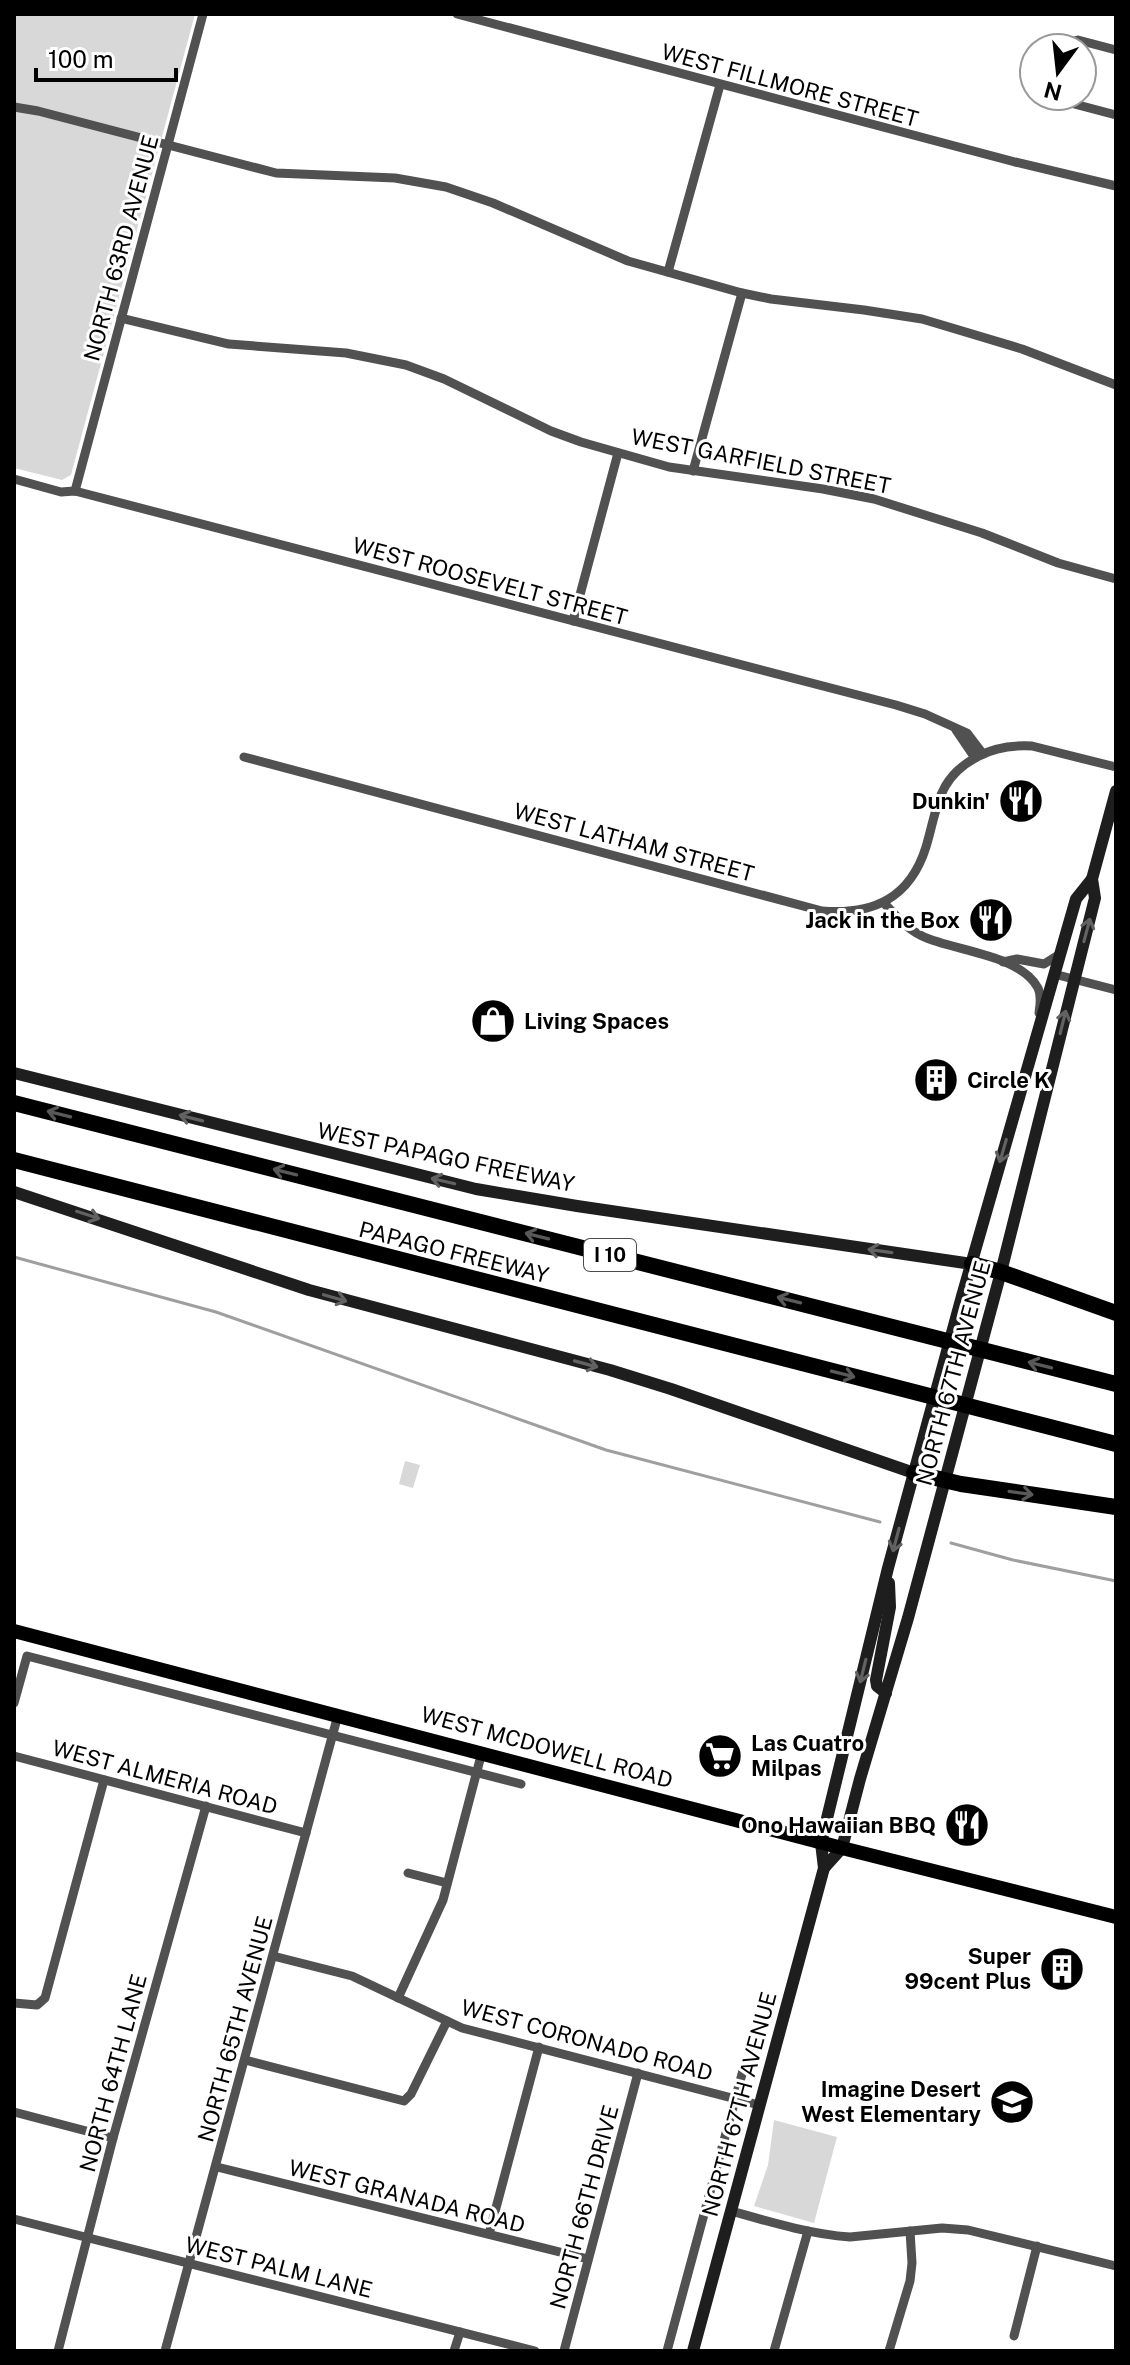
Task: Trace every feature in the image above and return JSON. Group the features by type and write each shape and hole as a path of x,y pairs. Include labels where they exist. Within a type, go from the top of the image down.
{"highway":[{"name":"PAPAGO FREEWAY","path":"14,1103 1116,1384"},
{"name":"PAPAGO FREEWAY","path":"14,1160 1116,1444"},
{"path":"972,1264 1116,1313"},
{"path":"906,1470 944,1481 1116,1507"}],"main road":[{"name":"NORTH 67TH AVENUE","path":"693,2351 824,1868 821,1843 904,1511 906,1470 922,1447 1060,953 1076,899 1092,879 1116,791"},
{"name":"NORTH 67TH AVENUE","path":"824,1868 842,1848 934,1520 1001,1272 1095,898 1092,879"},
{"name":"WEST PAPAGO FREEWAY","path":"14,1073 476,1189 972,1264"},
{"path":"14,1192 309,1290 671,1389 906,1470"},
{"path":"886,1693 877,1686 876,1680 890,1607 888,1568"},
{"name":"WEST MCDOWELL ROAD","path":"14,1631 821,1843 1116,1917"}],"street":[{"name":"NORTH 63RD AVENUE","path":"75,491 203,14"},
{"name":"WEST FILLMORE STREET","path":"457,14 1116,186"},
{"path":"668,272 720,85"},
{"path":"14,107 276,173 395,178 446,187 493,203 609,254 668,272 742,293 922,319 1022,349 1116,385"},
{"path":"693,471 742,293"},
{"name":"WEST GARFIELD STREET","path":"121,318 229,344 346,353 406,365 444,379 551,431 618,453 669,467 874,499 982,533 1058,563 1116,579"},
{"path":"573,621 618,453"},
{"name":"WEST ROOSEVELT STREET","path":"14,479 61,492 75,491 896,705 967,733 979,756"},
{"path":"1037,1036 1040,992 1019,970 926,938 902,923 884,903 907,884 920,863 936,805 949,779 959,768 979,756 1003,747 1032,746 1116,767"},
{"name":"WEST LATHAM STREET","path":"244,757 822,911 843,913 884,903"},
{"path":"1003,962 1017,959 1044,964 1060,953"},
{"path":"1054,974 1116,990"},
{"name":"WEST MCDOWELL ROAD","path":"14,1703 27,1656 521,1784"},
{"name":"NORTH 65TH AVENUE","path":"165,2351 338,1715"},
{"path":"398,1998 438,1915 482,1752"},
{"name":"WEST ALMERIA ROAD","path":"14,1756 306,1833"},
{"path":"14,2003 37,2005 45,1998 104,1780"},
{"name":"NORTH 64TH LANE","path":"58,2351 113,2138 206,1806"},
{"path":"408,1873 447,1883"},
{"name":"WEST CORONADO ROAD","path":"273,1956 352,1976 462,2028 759,2105"},
{"path":"245,2060 404,2101 411,2094 447,2021"},
{"path":"489,2234 539,2047"},
{"name":"NORTH 67TH AVENUE","path":"667,2351 745,2063"},
{"name":"NORTH 66TH DRIVE","path":"564,2351 638,2073"},
{"path":"14,2112 113,2138"},
{"name":"WEST GRANADA ROAD","path":"217,2167 588,2259"},
{"path":"731,2211 808,2231 850,2237 942,2228 968,2230 1116,2266"},
{"name":"WEST PALM LANE","path":"14,2219 535,2351"},
{"path":"774,2351 808,2231"},
{"path":"889,2351 910,2281 910,2231"},
{"path":"1014,2336 1037,2246"},
{"path":"454,2351 460,2332"}],"shaded area":[{"path":"14,14 195,14 71,475 62,480 14,468"},
{"path":"405,1461 420,1465 413,1488 399,1484"},
{"path":"774,2120 837,2137 814,2223 754,2206 768,2165"}],"waterway":[{"path":"14,1257 216,1312 606,1450 880,1522"},
{"path":"951,1543 1013,1560 1116,1581"}],"place":[{"name":"Dunkin'","path":"1021,801"},
{"name":"Jack in the Box","path":"991,920"},
{"name":"Living Spaces","path":"493,1021"},
{"name":"Circle K","path":"936,1080"},
{"name":"Las Cuatro Milpas","path":"720,1756"},
{"name":"Ono Hawaiian BBQ","path":"967,1825"},
{"name":"Super 99cent Plus","path":"1062,1969"},
{"name":"Imagine Desert West Elementary","path":"1012,2102"}]}
